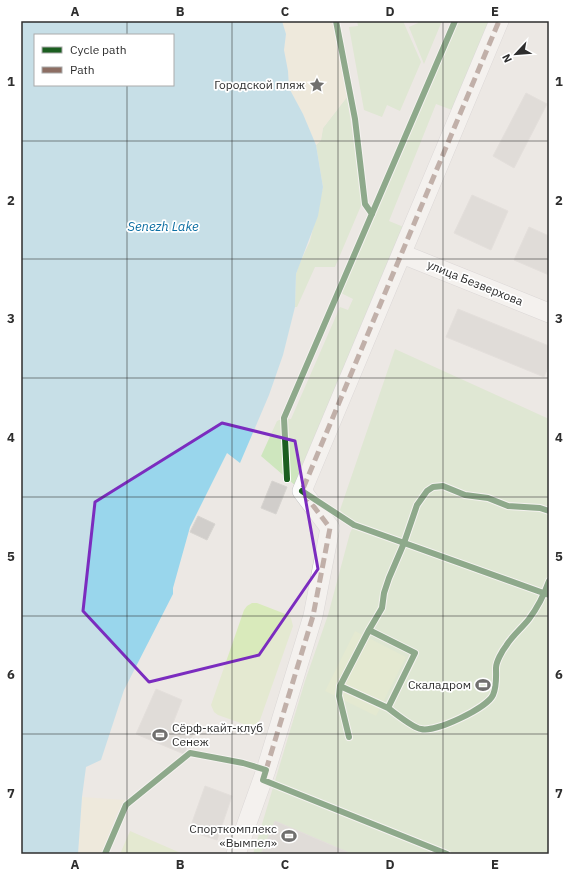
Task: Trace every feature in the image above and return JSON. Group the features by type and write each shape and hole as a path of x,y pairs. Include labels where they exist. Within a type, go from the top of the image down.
{"street":[{"path":"236,854 266,770 313,616 330,528 302,491 499,21"},
{"name":"улица Безверхова","path":"402,254 549,313"}],"highlighted area":[{"path":"222,423 295,441 318,569 259,655 149,682 83,611 95,502"}],"green space":[{"path":"357,21 403,21 421,62 400,111 387,105 382,117 364,110 349,27 358,26"},
{"path":"418,21 442,21 424,64 409,27 418,23"},
{"path":"455,21 489,21 452,110 436,104 389,221 406,228 297,487 261,456 277,421 284,418 291,419 340,307 348,310 353,299 339,292"},
{"path":"347,97 363,201 335,267 315,267 297,307 295,307 296,274 310,241 323,187 316,145 321,140 323,128"},
{"path":"395,349 549,419 549,854 253,854 305,681 328,615 350,533 354,525 340,510"},
{"path":"252,603 257,603 288,615 291,618 293,626 260,720 256,724 249,726 218,715 214,712 211,705 244,610"},
{"path":"355,631 406,657 376,716 325,691"},
{"path":"130,831 183,854 120,854"}],"sand":[{"name":"Городской пляж","path":"282,21 332,21 347,97 323,128 321,140 316,145 303,114 289,88 288,71 284,50 286,34"},
{"path":"82,797 125,800 116,816 102,854 78,854"}],"water":[{"name":"Senezh Lake","path":"21,21 282,21 286,34 284,50 288,71 289,88 303,114 316,145 323,187 318,216 296,274 295,307 283,355 269,395 240,463 227,453 190,527 173,588 173,594 124,690 101,760 86,767 82,797 78,854 21,854"}],"building":[{"path":"526,93 547,104 514,168 493,156"},
{"path":"472,195 508,211 491,250 454,233"},
{"path":"529,227 549,236 549,275 514,260"},
{"path":"458,309 549,346 549,365 544,377 446,337"},
{"path":"272,481 287,487 276,514 261,508"},
{"path":"198,516 215,524 207,540 190,532"},
{"path":"156,689 182,700 173,723 194,732 184,754 136,734"},
{"path":"205,786 232,796 217,840 189,831"},
{"name":"Спорткомплекс «Вымпел»","path":"275,821 352,854 261,854"}],"marked path":[{"path":"266,770 313,616 330,528 302,491 499,21"}],"cycle path":[{"path":"336,21 355,119 365,204 372,214"},
{"path":"287,479 284,418 455,21"},
{"path":"549,511 540,508 508,506 488,498 465,495 443,486 433,487 427,491 417,505 404,543 389,578 384,593 382,608 369,630 415,653 388,708 413,726 421,729 428,729 448,723 471,713 489,700 494,692 496,682 496,666 504,648 532,614 549,581"},
{"path":"302,491 354,525 549,595"},
{"path":"349,737 339,696 340,686 369,630"},
{"path":"340,686 388,708"},
{"path":"105,854 126,805 190,753 243,763 266,770 263,780 447,854"}],"place":[{"name":"Городской пляж","path":"317,85"},
{"name":"Скаладром","path":"483,685"},
{"name":"Сёрф-кайт-клуб Сенеж","path":"160,735"},
{"name":"Спорткомплекс «Вымпел»","path":"289,836"}]}
